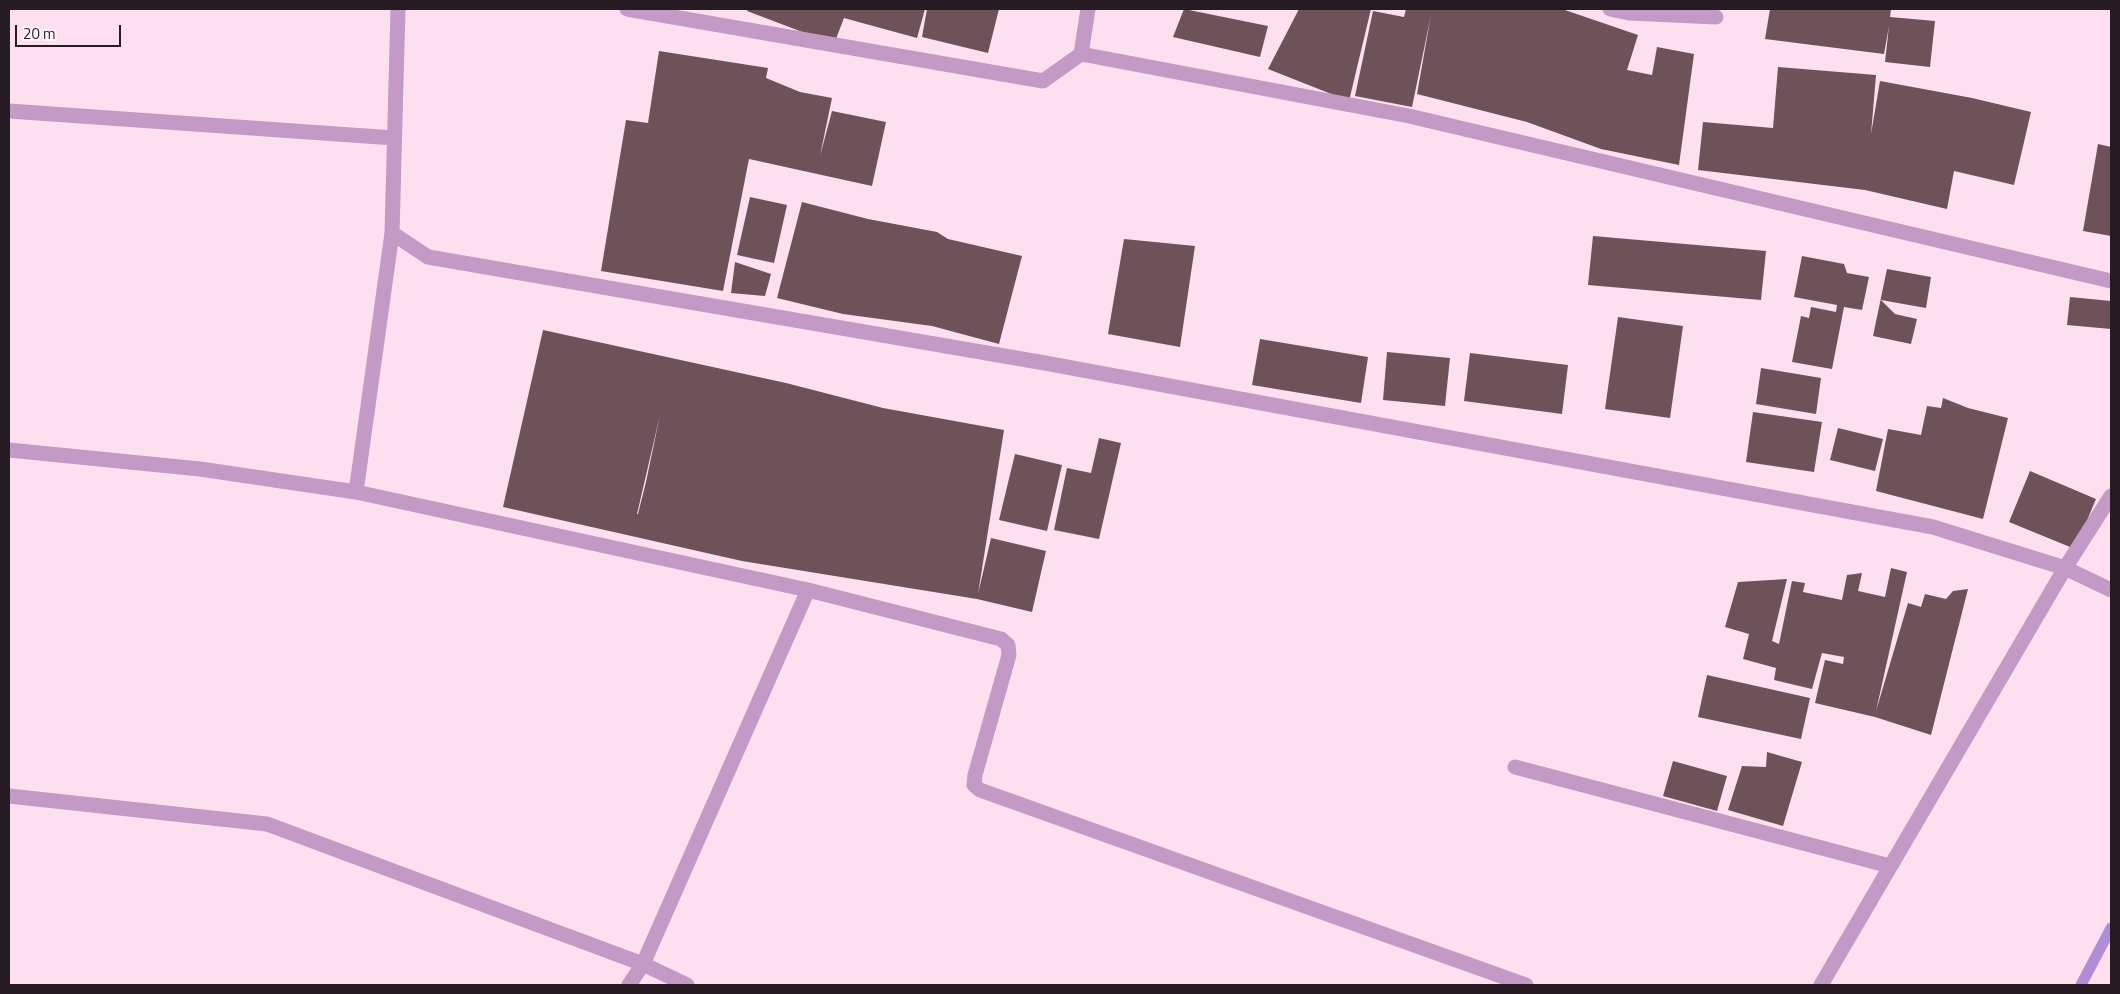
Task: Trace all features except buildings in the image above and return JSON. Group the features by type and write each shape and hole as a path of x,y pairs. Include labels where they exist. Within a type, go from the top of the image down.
{"street":[{"path":"356,492 392,233 398,9"},
{"path":"627,9 1043,81 1080,54 1088,9"},
{"path":"1610,9 1629,13 1716,17"},
{"path":"1080,54 1409,116 2111,281"},
{"path":"9,111 394,138"},
{"path":"392,233 428,257 1045,362 1933,527 2065,568 2111,590"},
{"path":"9,450 200,469 356,492 808,590 1001,639 1008,645 1009,655 976,775 974,785 980,790 1526,985"},
{"path":"1821,985 2065,568 2111,496"},
{"path":"629,985 643,964 808,590"},
{"path":"1515,768 1890,866"},
{"path":"9,796 267,824 643,964 687,985"}],"waterway":[{"path":"2081,985 2111,928"}]}
